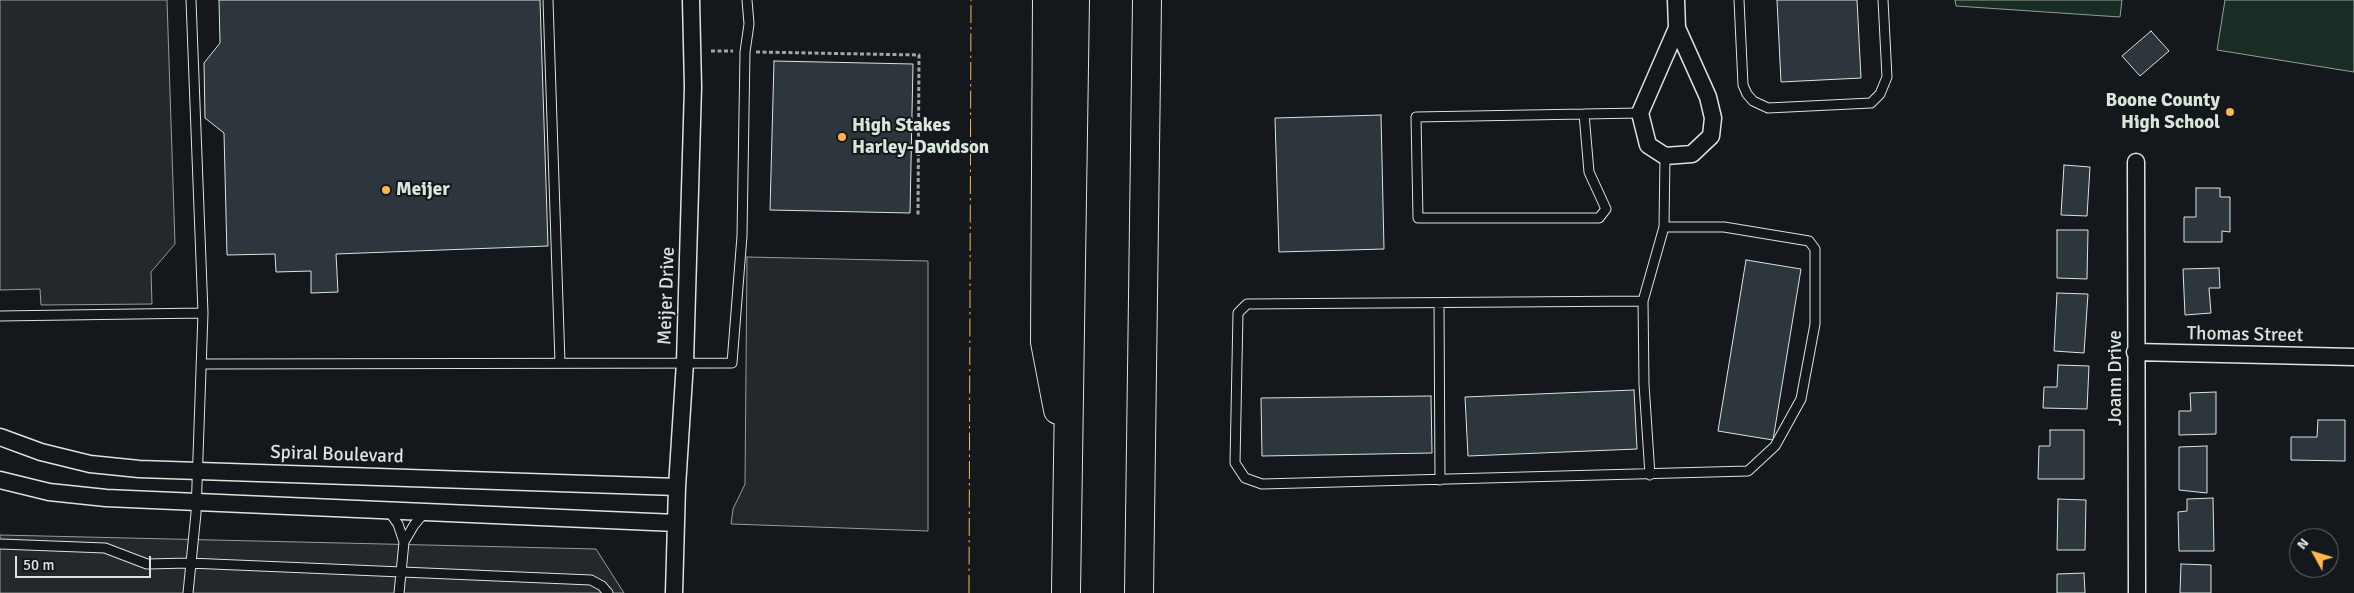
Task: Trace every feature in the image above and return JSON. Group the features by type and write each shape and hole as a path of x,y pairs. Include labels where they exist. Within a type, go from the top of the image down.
{"highway":[{"path":"1048,0 1045,342 1069,466"},
{"path":"1066,593 1075,0"},
{"path":"1139,593 1147,0"}],"street":[{"name":"Meijer Drive","path":"674,593 677,487 685,362 693,87 692,0"},
{"path":"1676,0 1676,28 1640,113 1648,145 1665,156 1692,154 1711,136 1713,118 1708,96 1676,28"},
{"name":"Joann Drive","path":"2136,162 2137,593"},
{"name":"Thomas Street","path":"2135,352 2354,357"},
{"name":"Spiral Boulevard","path":"0,437 41,452 90,464 139,469 677,487"},
{"path":"0,480 49,492 106,498 676,523"}],"lane":[{"path":"188,593 189,563 196,502 203,313 191,0"},
{"path":"548,0 560,363"},
{"path":"201,364 732,363 742,236 745,52 749,24 747,0"},
{"path":"1740,0 1743,85 1746,94 1753,101 1768,108 1871,103 1880,94 1887,77 1883,0"},
{"path":"1584,114 1589,172 1606,209 1599,218 1418,218 1416,117 1584,114 1640,113"},
{"path":"1650,475 1644,384 1643,301 1664,226 1665,156"},
{"path":"1643,301 1247,304 1238,313 1236,463 1245,478 1262,484 1748,471 1775,446 1801,399 1815,324 1815,249 1809,240 1724,228 1664,226"},
{"path":"1439,303 1440,480"},
{"path":"0,316 203,313"},
{"path":"388,510 398,524 404,542"},
{"path":"399,593 404,542 414,525 426,512"},
{"path":"0,544 105,548 147,564 189,563 591,580 602,586 608,593"}],"path":[{"path":"711,51 919,55 918,216"}],"green space":[{"path":"1955,0 2122,0 2120,17 1956,6"},
{"path":"2225,0 2354,0 2354,72 2217,50"}],"shaded area":[{"path":"0,0 167,0 175,244 151,272 152,304 41,305 40,289 0,290"},
{"path":"747,257 928,261 928,531 731,524 733,509 745,484"},
{"path":"0,535 596,549 624,593 0,593"}],"building":[{"name":"Meijer","path":"219,0 540,0 548,246 336,254 338,292 311,293 311,271 276,272 275,254 227,255 224,133 205,118 204,63 220,43"},
{"path":"1777,0 1857,0 1861,78 1781,82"},
{"path":"2151,31 2169,51 2140,76 2122,56"},
{"name":"High Stakes Harley-Davidson","path":"774,61 913,64 910,213 770,210"},
{"path":"1381,115 1384,249 1279,252 1275,118"},
{"path":"2064,165 2090,167 2087,216 2061,215"},
{"path":"2196,188 2220,188 2220,197 2230,197 2230,232 2222,231 2222,242 2184,242 2184,217 2196,217"},
{"path":"2057,230 2088,230 2087,279 2057,278"},
{"path":"1746,260 1801,269 1773,440 1718,431"},
{"path":"2219,268 2220,288 2209,288 2211,313 2185,315 2183,269"},
{"path":"2057,293 2088,294 2084,353 2054,351"},
{"path":"2058,365 2089,366 2087,409 2043,408 2044,387 2057,387"},
{"path":"1634,390 1637,449 1468,456 1465,397"},
{"path":"2216,392 2216,434 2179,435 2179,411 2191,411 2190,393"},
{"path":"1431,396 1432,453 1262,456 1261,398"},
{"path":"2318,420 2345,420 2345,461 2291,460 2291,437 2317,437"},
{"path":"2050,430 2084,430 2084,479 2038,479 2039,446 2050,446"},
{"path":"2207,446 2207,493 2179,490 2179,447"},
{"path":"2213,498 2214,551 2179,551 2178,512 2187,511 2187,499"},
{"path":"2058,499 2086,500 2085,550 2057,550"},
{"path":"2181,564 2211,565 2211,593 2180,593"},
{"path":"2084,573 2085,593 2057,593 2057,574"}],"power":[{"path":"969,593 971,0"}],"place":[{"name":"Boone County High School","path":"2230,112"},
{"name":"High Stakes Harley-Davidson","path":"842,137"},
{"name":"Meijer","path":"386,190"}]}
